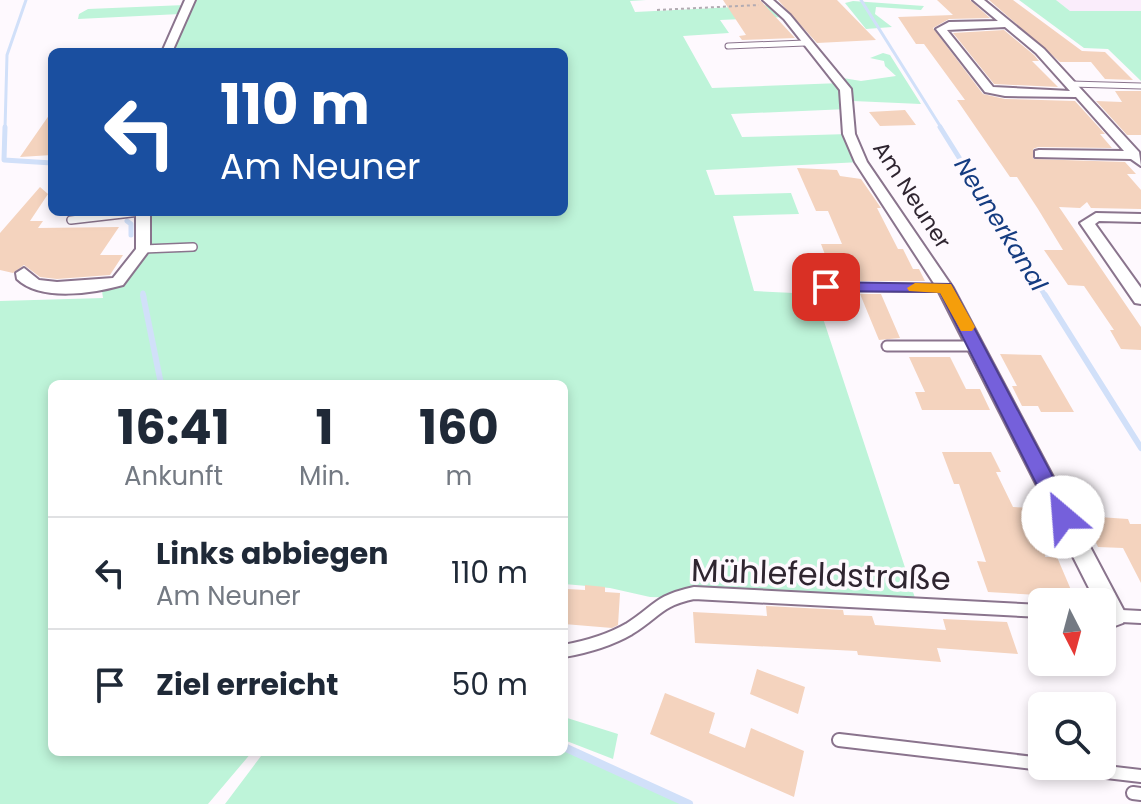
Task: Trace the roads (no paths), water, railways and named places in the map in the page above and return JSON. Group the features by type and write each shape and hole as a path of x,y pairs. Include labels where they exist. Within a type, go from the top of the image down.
{"street":[{"path":"169,48 190,0"},
{"path":"978,0 1034,45 1123,142 1139,153"},
{"name":"Am Neuner","path":"770,2 787,17 845,89 849,134 861,162 945,288 977,346 1095,588"},
{"path":"1008,24 949,25 941,29 989,90 1080,94"},
{"path":"1039,154 1139,153"},
{"path":"24,273 30,283 43,285 110,284 124,277 143,249 142,216"},
{"path":"1141,218 1096,217 1087,223 1141,299"}],"lane":[{"path":"728,46 805,43"},
{"path":"1071,84 1141,86"},
{"path":"71,220 106,216"},
{"path":"143,249 193,247"},
{"name":"Am Neuner","path":"826,287 945,288"},
{"path":"887,346 977,346"},
{"name":"Mühlefeldstraße","path":"568,650 586,647 629,629 667,599 704,593 1028,610"},
{"path":"1116,615 1141,617"},
{"path":"839,740 1028,762"},
{"path":"1116,773 1141,776"}],"waterway":[{"path":"5,129 7,55 26,0"},
{"name":"Neunerkanal","path":"861,0 942,129"},
{"path":"5,127 4,160 48,163"},
{"name":"Neunerkanal","path":"940,127 1046,297"},
{"path":"127,221 131,224 131,235"},
{"path":"143,293 144,297"},
{"path":"143,295 160,380"},
{"name":"Neunerkanal","path":"1045,295 1141,448"},
{"path":"568,749 689,804"}]}
